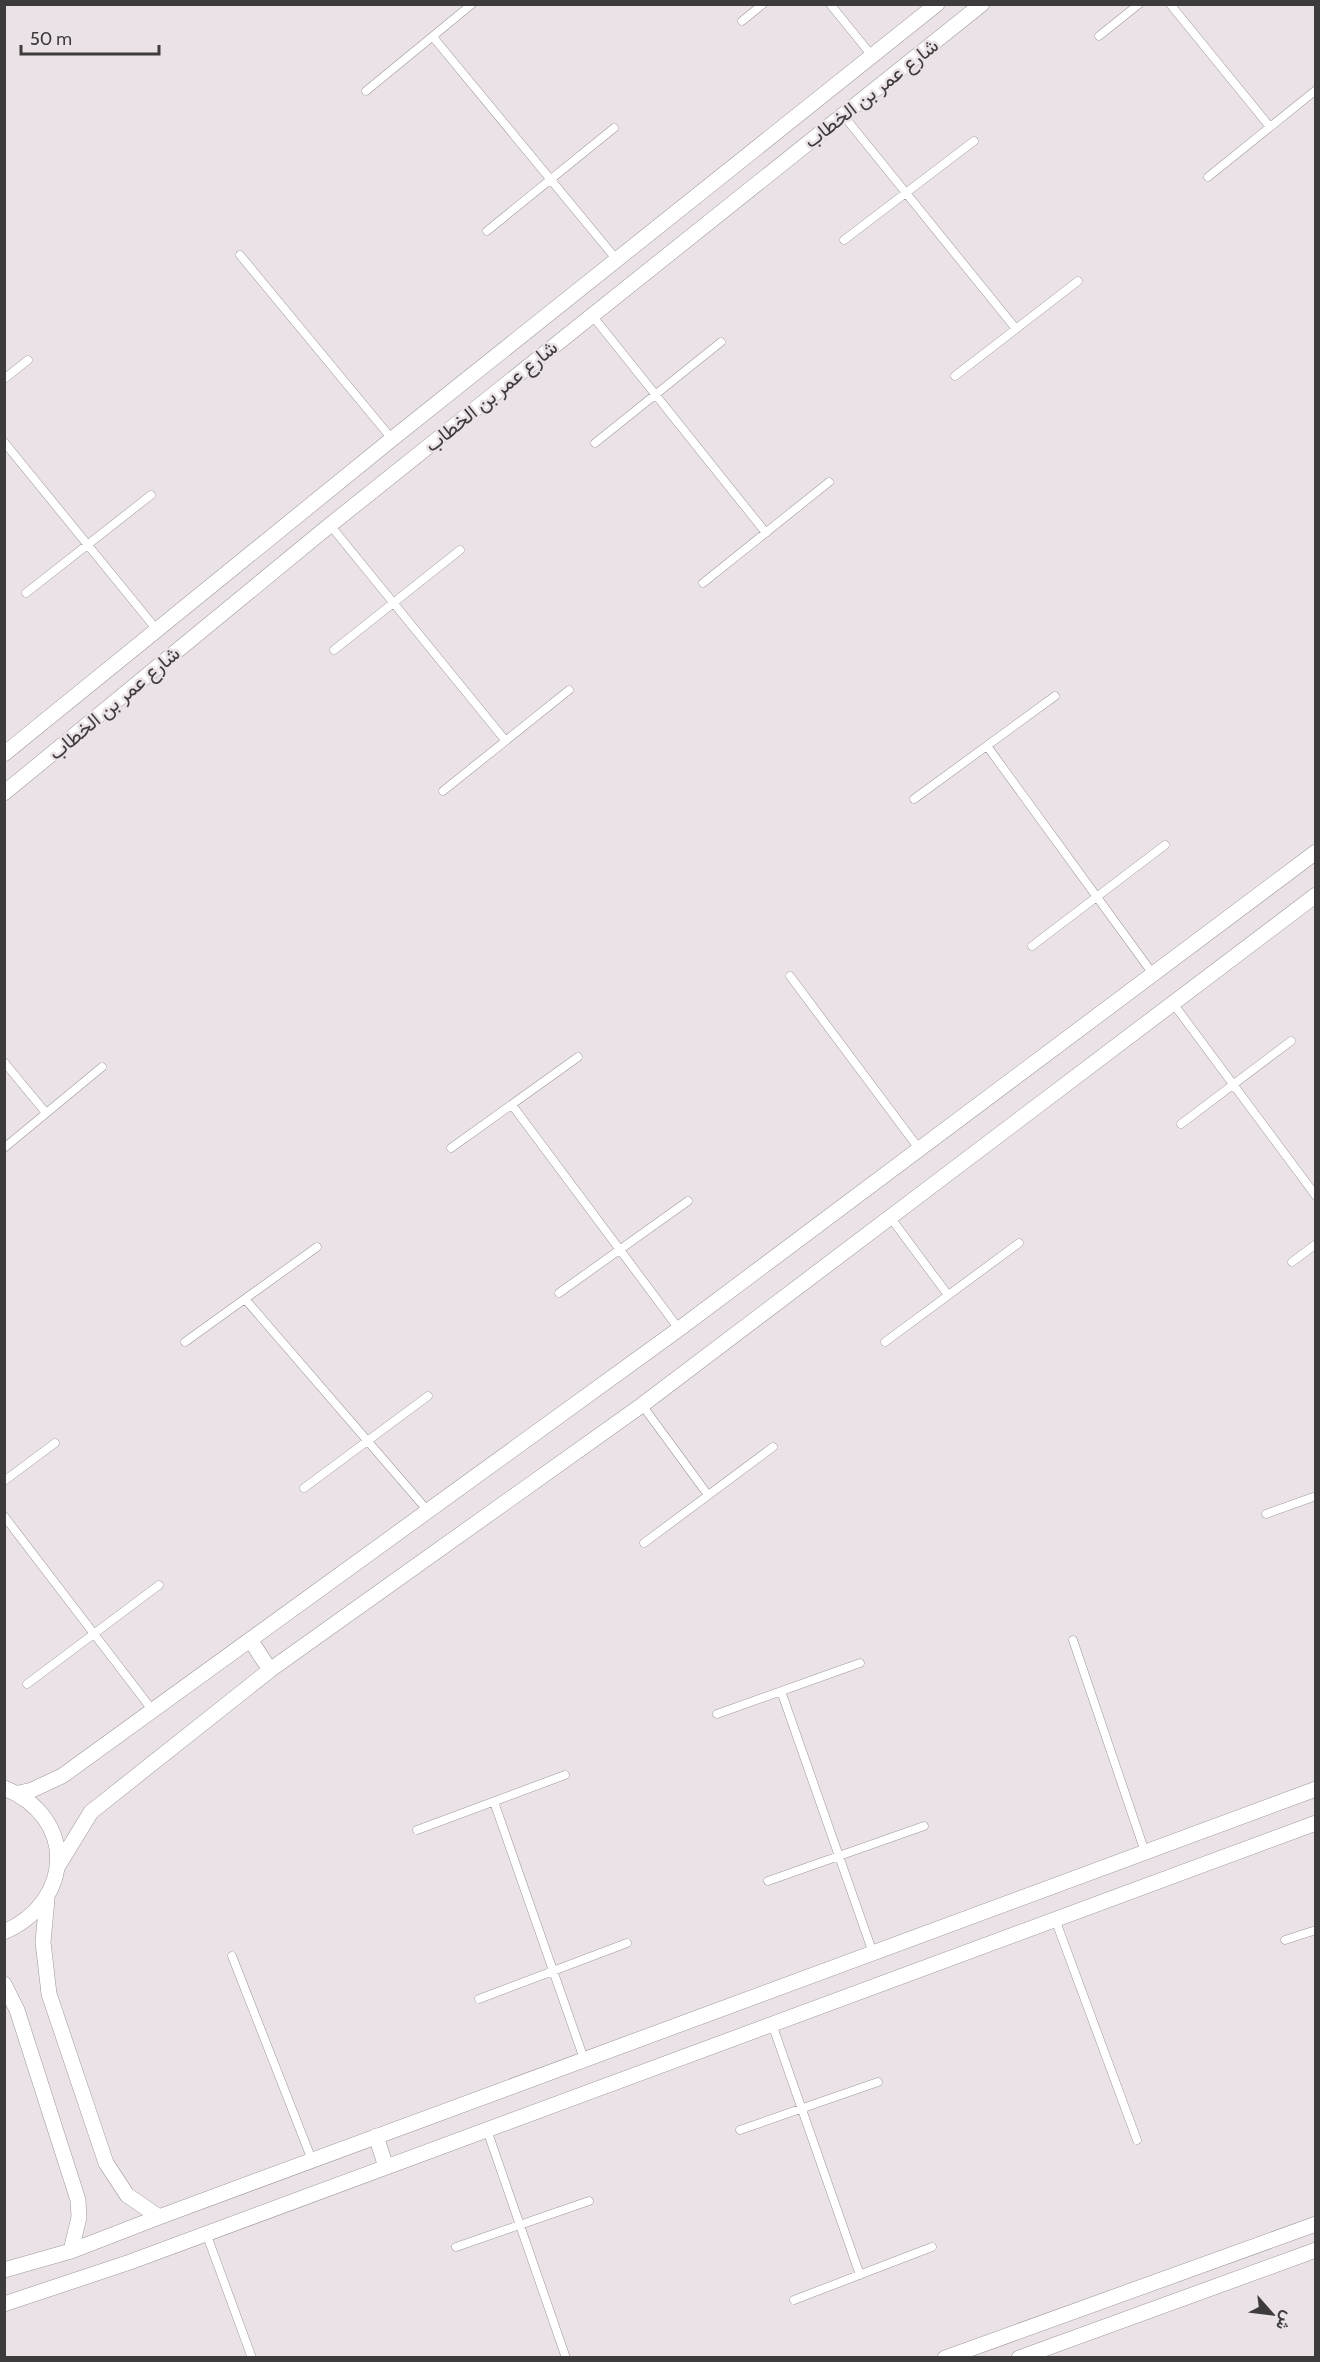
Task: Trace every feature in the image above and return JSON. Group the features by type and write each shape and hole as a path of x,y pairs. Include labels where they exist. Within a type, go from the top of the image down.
{"street":[{"name":"شارع عمر بن الخطاب","path":"4,754 392,439 937,4"},
{"name":"شارع عمر بن الخطاب","path":"4,794 330,525 591,314 982,4"},
{"path":"12,1791 52,1782 153,1712 679,1329 1316,852"},
{"path":"159,2217 127,2195 106,2163 50,1994 43,1950 47,1899 58,1866 91,1812 270,1670 642,1405 1316,895"},
{"path":"251,1641 270,1670"},
{"path":"4,2270 71,2251 1316,1789"},
{"path":"12,1791 33,1803 53,1832 58,1866"},
{"path":"4,2304 487,2130 1316,1823"},
{"path":"4,1932 28,1919 47,1899"},
{"path":"4,1984 17,2010 74,2183 79,2217 71,2251"},
{"path":"376,2136 386,2167"},
{"path":"945,2358 1316,2224"},
{"path":"1019,2358 1316,2250"}],"lane":[{"path":"366,91 472,4"},
{"path":"742,21 763,4"},
{"path":"830,4 873,57"},
{"path":"1099,36 1139,4"},
{"path":"1170,4 1270,127"},
{"path":"433,37 617,260"},
{"path":"1208,177 1316,90"},
{"path":"843,115 904,194 1016,329"},
{"path":"487,231 614,128"},
{"path":"844,240 974,141"},
{"path":"240,255 392,439"},
{"path":"955,376 1078,281"},
{"path":"591,314 654,396 766,533"},
{"path":"595,443 721,342"},
{"path":"4,379 28,360"},
{"path":"4,442 157,630"},
{"path":"703,583 829,482"},
{"path":"26,593 151,495"},
{"path":"330,525 505,741"},
{"path":"334,650 460,550"},
{"path":"442,790 569,690"},
{"path":"914,799 1055,696"},
{"path":"987,746 1153,974"},
{"path":"1032,945 1165,845"},
{"path":"790,976 920,1150"},
{"path":"1172,1002 1316,1196"},
{"path":"1181,1124 1291,1041"},
{"path":"451,1148 578,1057"},
{"path":"4,1062 46,1113"},
{"path":"4,1148 102,1067"},
{"path":"512,1105 679,1329"},
{"path":"559,1293 688,1201"},
{"path":"890,1216 948,1295"},
{"path":"885,1342 1019,1243"},
{"path":"1292,1262 1316,1244"},
{"path":"184,1342 317,1247"},
{"path":"245,1299 428,1511"},
{"path":"304,1488 428,1396"},
{"path":"642,1405 708,1495"},
{"path":"4,1480 56,1443"},
{"path":"645,1543 773,1447"},
{"path":"1266,1514 1316,1496"},
{"path":"4,1516 153,1712"},
{"path":"27,1684 159,1585"},
{"path":"1073,1640 1145,1852"},
{"path":"717,1714 860,1663"},
{"path":"781,1691 873,1953"},
{"path":"417,1830 565,1775"},
{"path":"494,1802 584,2059"},
{"path":"768,1881 924,1826"},
{"path":"1055,1919 1137,2140"},
{"path":"1286,1940 1316,1930"},
{"path":"479,1999 627,1943"},
{"path":"232,1956 312,2160"},
{"path":"772,2024 860,2275"},
{"path":"740,2130 878,2082"},
{"path":"487,2130 566,2358"},
{"path":"456,2247 589,2201"},
{"path":"206,2233 252,2358"},
{"path":"794,2300 932,2247"}]}
